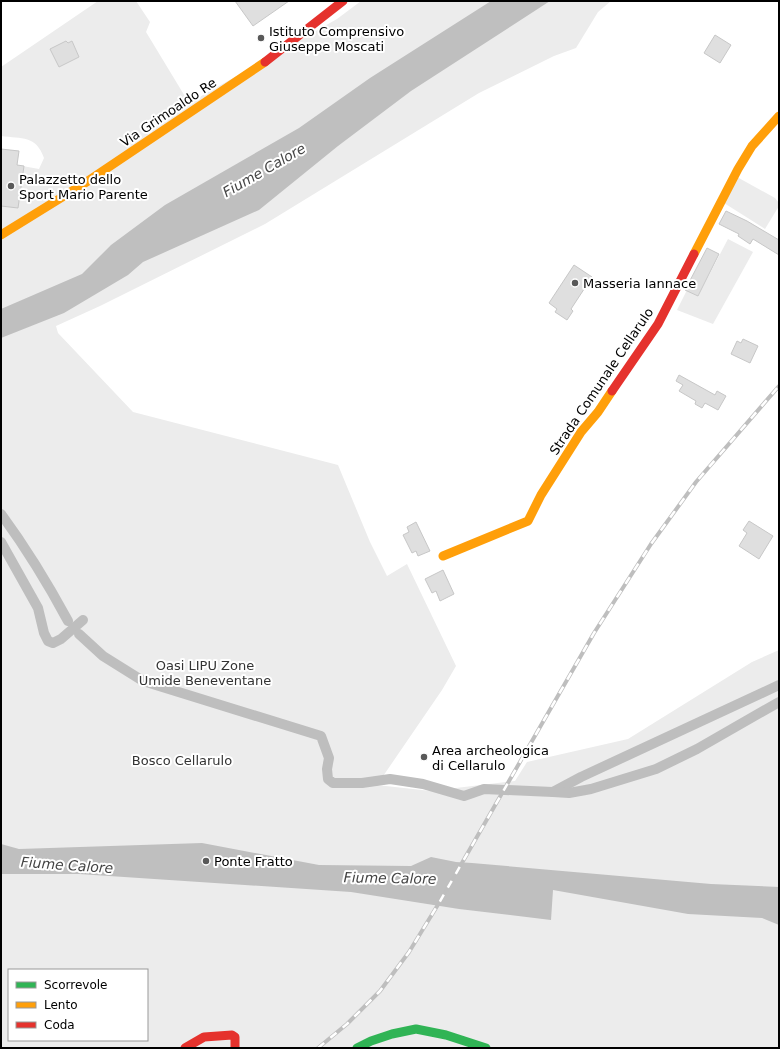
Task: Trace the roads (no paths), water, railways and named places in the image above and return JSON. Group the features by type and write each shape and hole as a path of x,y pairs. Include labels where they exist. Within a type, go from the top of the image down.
{"street":[{"name":"Via Grimoaldo Re","path":"1,234 85,184 267,61 343,1"},
{"name":"Strada Comunale Cellarulo","path":"443,556 528,521 541,495 581,432 598,412 658,324 738,169 752,146 779,116"},
{"path":"1,514 19,538 68,621"},
{"path":"1,542 38,608 44,633 48,641 53,643 61,639 83,620"},
{"path":"79,634 104,656 143,681 321,736 329,758 327,770 328,779 333,783 362,783 390,779 423,784 464,796 484,789 569,793 591,789 656,769 697,749 779,702"},
{"path":"553,792 581,777 779,685"},
{"path":"357,1048 371,1041 392,1034 416,1029 446,1035 486,1048"},
{"path":"185,1048 204,1037 232,1035 235,1037 235,1048"}],"water":[{"name":"Fiume Calore","path":"491,1 550,1 411,91 338,146 259,210 143,262 128,275 64,313 1,338 1,309 82,274 111,245 165,205 299,128 370,78"},
{"name":"Fiume Calore","path":"202,843 319,865 411,866 431,857 456,862 711,884 779,887 779,925 762,918 688,914 553,890 551,920 459,909 351,892 79,874 1,874 1,844 19,849"}],"railway":[{"path":"318,1048 347,1024 380,991 409,952 439,903 594,633 651,544 696,482 779,386"}],"place":[{"name":"Istituto Comprensivo Giuseppe Moscati","path":"261,38"},
{"name":"Palazzetto dello Sport Mario Parente","path":"11,186"},
{"name":"Masseria Iannace","path":"575,283"},
{"name":"Area archeologica di Cellarulo","path":"424,757"},
{"name":"Ponte Fratto","path":"206,861"}],"park label":[{"name":"Oasi LIPU Zone Umide Beneventane","path":"205,672"},
{"name":"Bosco Cellarulo","path":"182,760"}]}
